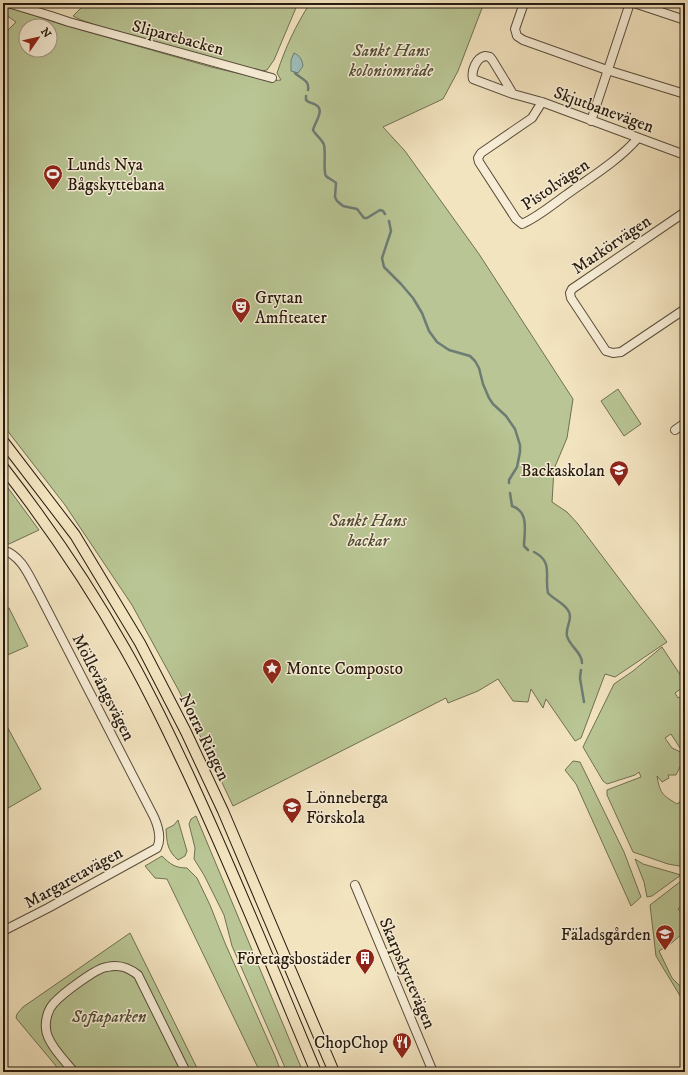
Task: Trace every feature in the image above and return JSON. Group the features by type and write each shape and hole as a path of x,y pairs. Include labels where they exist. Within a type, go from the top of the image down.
{"main road":[{"name":"Norra Ringen","path":"3,441 75,535 140,643 186,732 223,811 334,1072"},
{"name":"Norra Ringen","path":"3,467 62,546 98,602 126,651 171,738 209,820 316,1072"}],"street":[{"name":"Sliparebacken","path":"8,3 69,22 272,78"},
{"path":"524,3 515,29 517,36 523,40 607,70 685,94"},
{"path":"591,121 630,3"},
{"path":"634,3 685,20"},
{"name":"Skjutbanevägen","path":"513,94 490,57 481,57 472,74 473,79 513,94 542,102 685,155"},
{"name":"Pistolvägen","path":"542,102 532,118 481,153 478,158 479,162 516,219 522,224 538,215 612,163 628,150 638,138"},
{"name":"Markörvägen","path":"685,212 572,289 570,293 571,298 606,351 613,353 621,352 685,309"},
{"path":"675,430 685,423"},
{"name":"Möllevångsvägen","path":"3,550 20,560 72,657 154,817 157,824 159,837 159,844 157,848"},
{"name":"Margaretavägen","path":"3,931 157,848"},
{"name":"Skarpskyttevägen","path":"355,885 433,1072"},
{"path":"74,1072 50,1040 46,1029 48,1012 54,1003 98,970 105,967 116,966 126,967 138,975 186,1072"}],"green space":[{"path":"86,3 298,3 274,60 267,70 261,71 102,27 73,16"},
{"name":"Sankt Hans backar","path":"310,3 484,3 458,71 443,99 383,127 405,151 479,254 573,399 567,438 554,469 552,502 567,512 578,524 667,642 615,677 605,674 581,738 575,741 546,699 543,708 531,689 528,702 513,701 498,679 478,691 448,703 446,698 233,806 179,691 132,605 65,505 3,425 3,35 16,22 3,13 3,5 42,18 18,18 18,58 58,58 58,23 211,67 270,81 281,80 277,73 287,45"},
{"path":"618,389 641,424 624,436 601,401"},
{"path":"3,481 39,530 9,544 3,543"},
{"path":"3,608 9,608 28,646 3,657"},
{"path":"662,647 685,682 685,686 675,693 678,698 685,694 685,749 682,751 671,734 665,738 672,748 685,754 685,757 676,775 668,775 669,778 662,782 657,776 662,793 668,798 677,804 685,798 685,867 668,864 633,852 607,795 607,790 641,777 639,772 635,775 607,784 603,781 583,747 614,684 633,671"},
{"path":"3,719 41,789 3,811"},
{"path":"573,761 580,762 624,852 641,897 631,906 576,784 565,770"},
{"path":"196,816 303,1072 287,1072 232,946 224,915 204,875 194,859 195,848 189,824 191,819"},
{"path":"178,820 187,851 185,856 178,860 168,846 166,829 174,825"},
{"path":"162,856 173,865 187,868 197,878 210,905 281,1072 260,1072 167,879 155,878 145,866"},
{"path":"635,859 643,864 681,875 652,896 647,897 644,882"},
{"path":"685,878 685,903 678,909 681,912 685,909 685,940 681,935 659,951 672,978 685,991 685,1004 656,956 650,905"},
{"name":"Sofiaparken","path":"130,933 199,1072 61,1072 16,1018 17,1014 23,1007"}],"water":[{"path":"294,53 298,55 303,64 298,73 291,71 291,60"}],"waterway":[{"path":"295,73 308,84 308,90"},
{"path":"306,96 306,100 319,107 320,110 313,130 324,145 325,174 336,183 335,197 337,201 343,206 357,209 364,218 367,218 380,210 385,214"},
{"path":"389,221 391,231 382,258 384,267 413,298 422,313 429,331 437,342 449,350 470,356 475,361 479,368 483,384 489,398 493,404 506,416 515,429 520,445 520,452 517,467 509,480 509,483"},
{"path":"510,493 512,506 518,509 524,518 524,546 528,550"},
{"path":"534,552 544,560 546,565 548,593 565,606 569,612 570,618 567,636 580,656 582,663"},
{"path":"581,670 580,678 584,702"}],"place":[{"name":"Lunds Nya Bågskyttebana","path":"53,191"},
{"name":"Grytan Amfiteater","path":"241,324"},
{"name":"Backaskolan","path":"619,487"},
{"name":"Monte Composto","path":"272,685"},
{"name":"Lönneberga Förskola","path":"292,824"},
{"name":"Fäladsgården","path":"665,951"},
{"name":"Företagsbostäder","path":"365,975"},
{"name":"ChopChop","path":"402,1059"}],"park label":[{"name":"Sankt Hans koloniområde","path":"391,60"}]}
